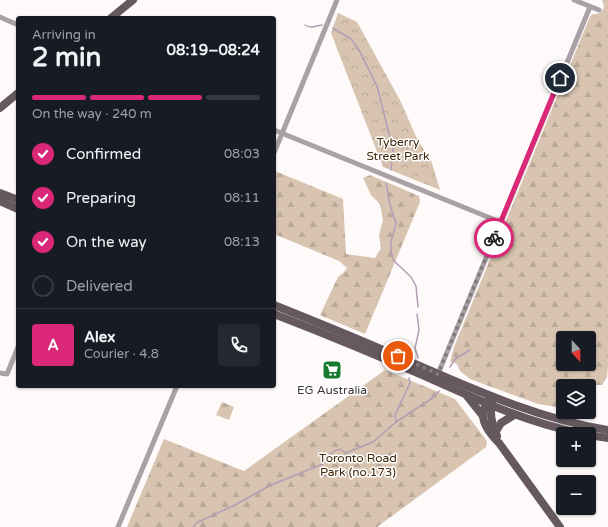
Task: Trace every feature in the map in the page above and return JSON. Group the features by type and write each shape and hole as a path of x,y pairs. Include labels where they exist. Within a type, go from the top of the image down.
{"main road":[{"path":"113,16 133,0"},
{"path":"0,108 16,95"},
{"path":"0,193 16,199"},
{"path":"0,201 16,208"},
{"path":"276,306 491,396 550,417 608,430"},
{"path":"276,315 419,374 488,405 514,415 556,427"},
{"path":"467,396 483,416 492,437 499,443 560,527"},
{"path":"483,416 491,396"},
{"path":"488,405 499,443"},
{"path":"495,433 501,424 514,415"},
{"path":"596,436 608,438"}],"street":[{"path":"276,148 337,0"},
{"path":"574,0 598,10"},
{"path":"438,374 590,7"},
{"path":"0,17 16,24"},
{"path":"276,131 500,222"},
{"path":"0,373 7,374 16,352"},
{"path":"118,527 176,388"}],"green space":[{"path":"602,0 608,0 607,377 602,385 596,385 596,379 556,379 556,407 538,404 470,379 460,371 457,364 450,361 454,347 589,19 592,14 599,13 604,6"},
{"name":"Tyberry Street Park","path":"338,13 357,22 401,102 417,139 431,160 440,190 383,167 331,33"},
{"path":"276,171 343,199 346,254 375,258 381,248 379,235 383,220 380,204 371,195 363,178 370,175 419,196 420,202 365,334 320,315 338,277 347,268 339,261 276,235"},
{"name":"Toronto Road Park (no.173)","path":"385,370 455,399 487,441 486,447 377,527 127,527 164,439 244,471"},
{"path":"222,402 234,407 229,420 216,415"}],"waterway":[{"path":"305,25 311,27 322,25"},
{"path":"333,28 351,39 359,50 377,86 393,149 391,170"},
{"path":"386,183 390,205 396,223 391,242 393,260 411,277 416,286 418,307"},
{"path":"417,314 419,330 415,348 418,358"},
{"path":"450,367 455,359 470,350"},
{"path":"396,422 395,415 410,383 409,378"},
{"path":"193,527 198,522 235,505 271,485 323,464 328,456 334,451 340,449 344,452 348,452 373,442 396,422 434,397 439,391"}],"way so far":[{"path":"398,356 438,374 494,238"}],"place":[{"name":"EG Australia","path":"332,370"}],"route":[{"path":"494,238 560,78"}]}
